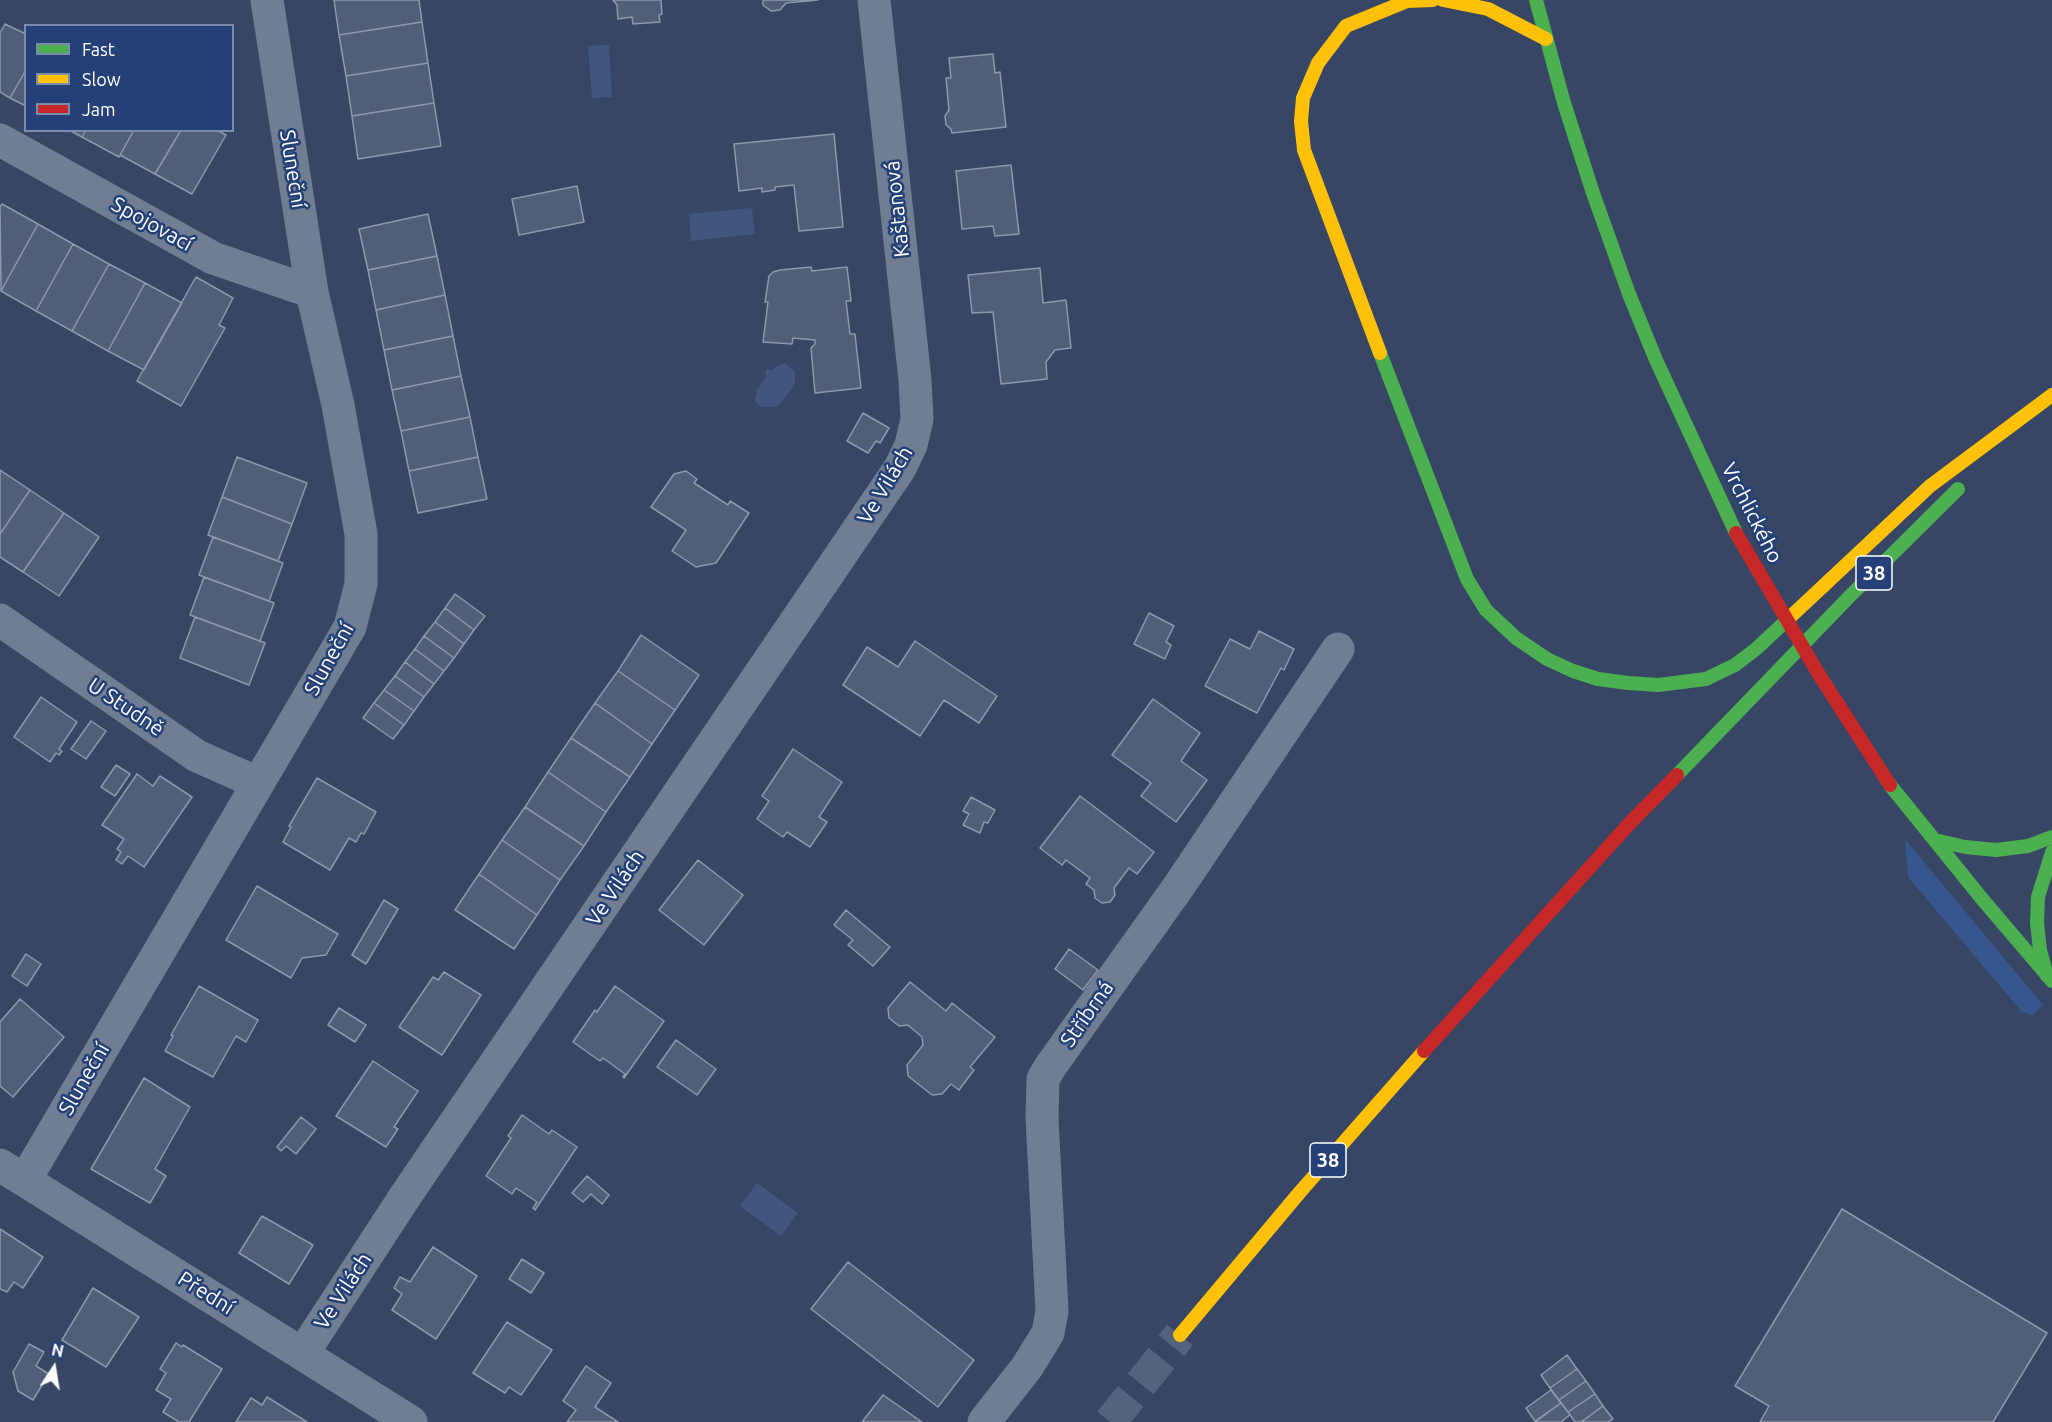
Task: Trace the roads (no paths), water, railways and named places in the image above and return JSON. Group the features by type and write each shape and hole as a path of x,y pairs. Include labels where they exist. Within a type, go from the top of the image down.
{"main road":[{"path":"1372,0 1346,26 1318,63 1303,98 1300,121 1304,150 1467,579 1486,610 1516,638 1547,659 1598,679 1658,685 1706,679 1735,665 1756,650 1929,486 2052,396"},
{"path":"1346,26 1407,1 1433,0"},
{"path":"1443,0 1488,9 1546,39"},
{"name":"Vrchlického","path":"1536,0 1589,182 1629,294 1656,360 1736,533 1818,673 1890,785 2050,979"},
{"path":"1984,463 2052,396"},
{"name":"38","path":"1180,1335 1299,1192 1479,988 1621,833 1849,597 1968,480"},
{"path":"1935,840 1965,847 1996,850 2028,846 2052,837"},
{"path":"2050,979 2040,950 2037,923 2038,897 2052,852"}],"street":[{"name":"Sluneční","path":"12,1173 258,783 350,627 361,584 361,534 338,405 312,292 267,0"},
{"name":"Kaštanová","path":"874,0 909,321 917,419"},
{"name":"Spojovací","path":"0,140 213,258 312,292"},
{"name":"Ve Vilách","path":"303,1353 413,1185 900,468 911,445 917,419"},
{"name":"U Studně","path":"0,620 197,756 258,783"},
{"name":"Stříbrná","path":"984,1422 1027,1366 1048,1333 1052,1311 1042,1119 1043,1079 1179,886 1338,649"},
{"name":"Přední","path":"12,1173 411,1422"}],"tunnel":[{"path":"1110,1422 1180,1335"}]}
